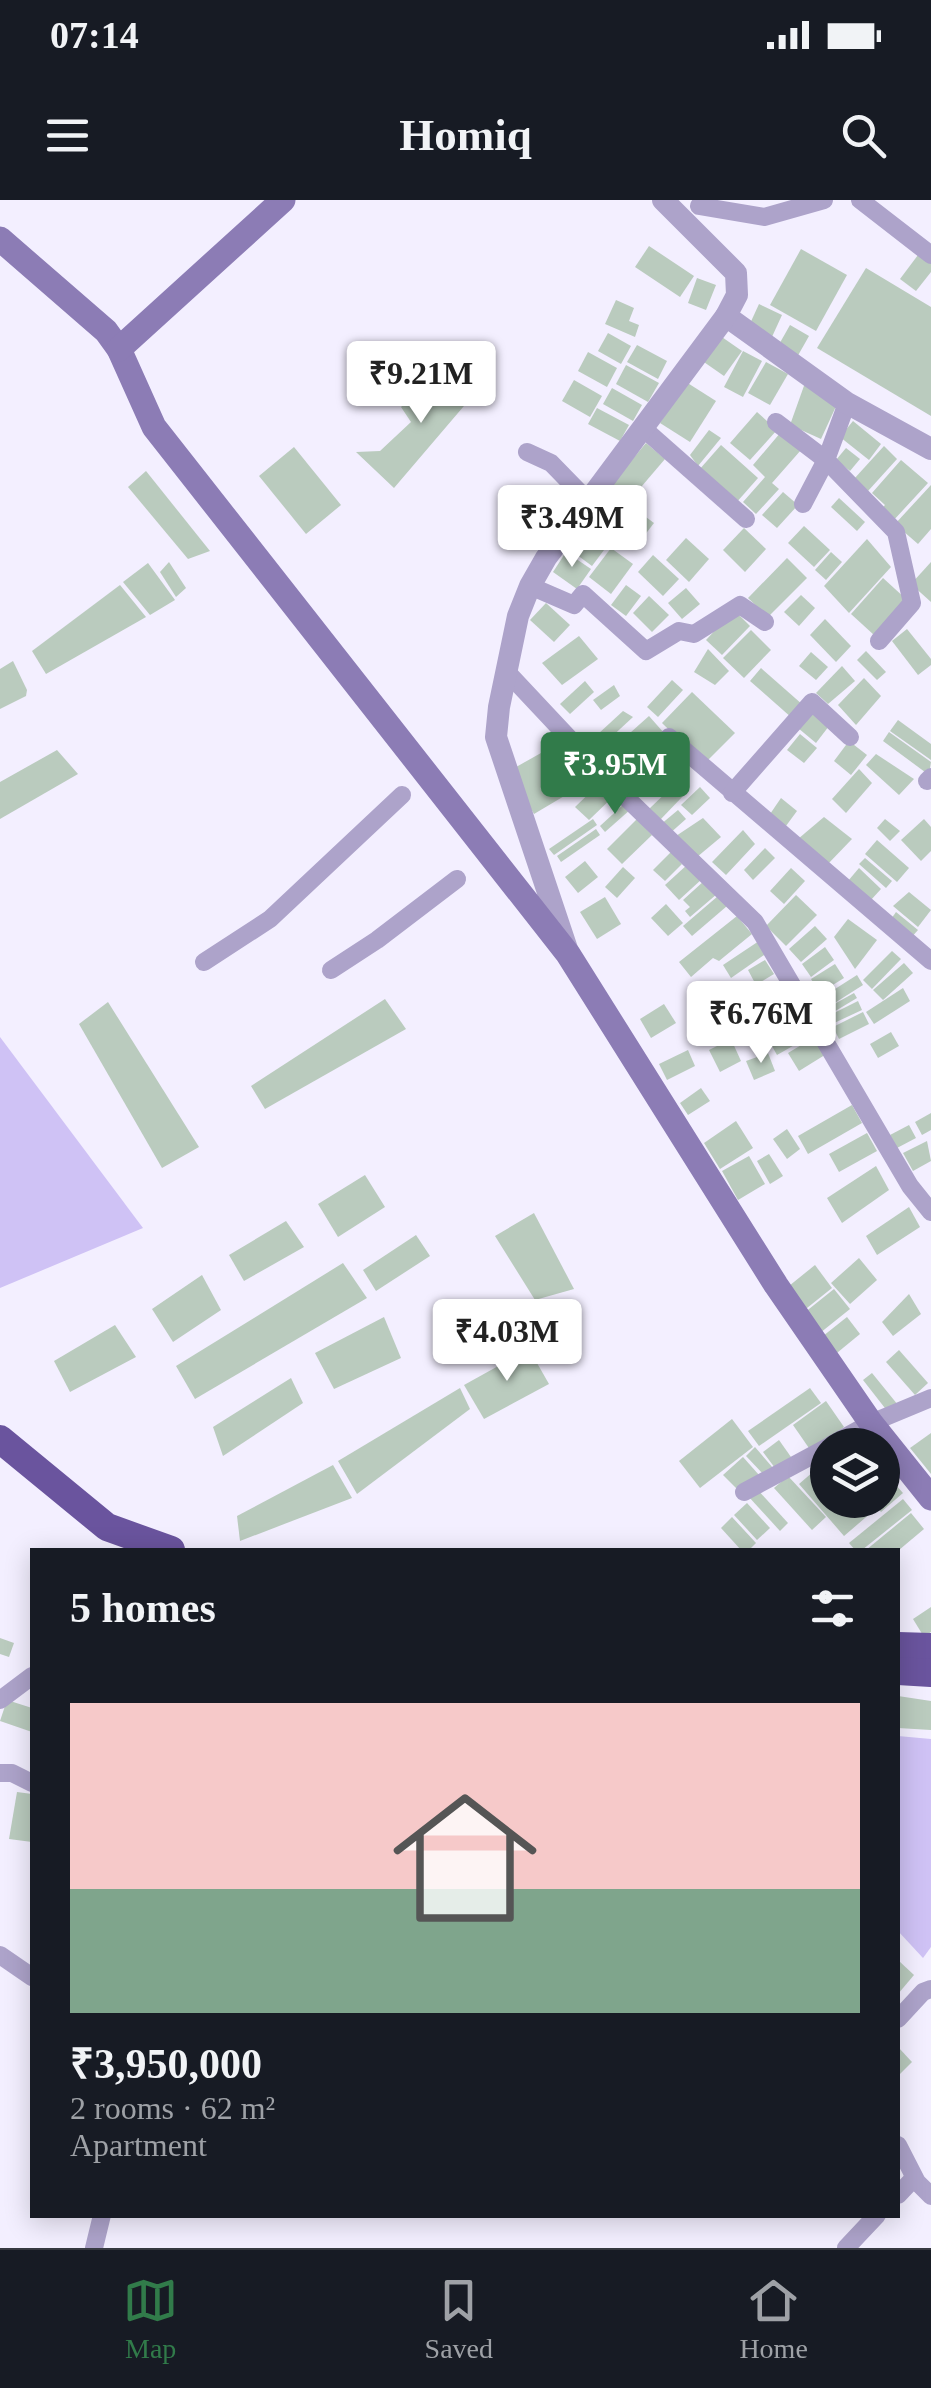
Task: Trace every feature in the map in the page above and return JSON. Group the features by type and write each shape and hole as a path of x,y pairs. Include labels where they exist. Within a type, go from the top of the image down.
{"highway":[{"path":"0,1440 107,1527 165,1548"},
{"path":"0,1464 68,1519 114,1548"},
{"path":"900,1646 931,1647"},
{"path":"900,1671 931,1673"}],"main road":[{"path":"112,340 148,312 268,200"},
{"path":"112,340 283,200"},
{"path":"0,239 112,340 154,427 568,954 776,1285 871,1423 931,1498"}],"street":[{"path":"568,954 496,738 518,616 530,586 546,558 644,429 738,295 736,273 663,200"},
{"path":"704,200 699,206 764,217 824,200"},
{"path":"860,200 931,255"},
{"path":"726,316 847,403 931,450"},
{"path":"803,504 826,460 847,403"},
{"path":"776,422 826,460 896,532 912,603 879,641"},
{"path":"644,429 746,519"},
{"path":"527,452 551,463 588,502"},
{"path":"530,586 574,605 583,594 646,651 678,631 694,634 740,605 764,622"},
{"path":"506,672 614,785 755,922 910,1186 931,1212"},
{"path":"732,793 812,702 850,737"},
{"path":"668,736 931,962"},
{"path":"204,962 270,918 402,795"},
{"path":"331,970 456,879"},
{"path":"862,1428 931,1398"},
{"path":"744,1492 810,1456"},
{"path":"0,1700 30,1678"},
{"path":"0,1773 12,1773 30,1782"},
{"path":"0,1955 30,1977"},
{"path":"900,2017 923,1992 931,1989"},
{"path":"900,2148 923,2181 900,2194"},
{"path":"94,2248 101,2218"},
{"path":"846,2248 875,2218"}],"shaded area":[{"path":"0,1037 143,1228 0,1288"},
{"path":"900,1736 931,1739 931,1947 923,1958 900,1933"}],"building":[{"path":"649,246 694,276 680,297 635,267"},
{"path":"801,249 847,275 816,331 770,305"},
{"path":"921,251 931,259 931,272 916,291 900,279"},
{"path":"866,268 931,307 931,416 817,348"},
{"path":"697,278 716,285 706,310 688,303"},
{"path":"616,300 634,308 629,321 639,325 635,337 605,324"},
{"path":"759,304 782,315 771,339 748,328"},
{"path":"790,325 809,336 796,359 777,348"},
{"path":"608,333 631,346 621,364 598,351"},
{"path":"719,335 742,351 724,376 701,360"},
{"path":"637,345 667,361 658,379 627,362"},
{"path":"743,351 762,361 743,397 724,387"},
{"path":"588,352 617,368 607,387 578,371"},
{"path":"766,362 788,374 770,405 748,393"},
{"path":"626,365 659,383 648,402 616,384"},
{"path":"463,371 481,386 394,488 356,452 380,451 411,422 401,407 436,375 449,391"},
{"path":"574,380 602,396 590,417 562,401"},
{"path":"686,382 716,401 690,442 660,423"},
{"path":"805,383 838,402 821,439 790,425"},
{"path":"612,388 642,405 633,421 603,404"},
{"path":"597,408 629,425 620,441 588,424"},
{"path":"757,412 777,430 750,460 730,443"},
{"path":"853,421 881,444 869,460 840,437"},
{"path":"709,430 721,438 698,466 690,455"},
{"path":"781,432 801,450 772,483 779,489 756,514 743,502 765,477 753,465"},
{"path":"646,443 665,459 630,500 611,485"},
{"path":"721,445 758,478 736,503 699,470"},
{"path":"884,446 897,459 868,491 854,479"},
{"path":"294,447 341,505 306,534 259,476"},
{"path":"846,448 860,459 850,471 836,460"},
{"path":"901,460 928,483 892,522 880,510 885,505 872,493"},
{"path":"146,471 210,551 188,559 128,487"},
{"path":"931,485 931,529 918,544 895,524"},
{"path":"783,492 798,505 777,528 762,515"},
{"path":"839,498 865,522 857,531 831,507"},
{"path":"631,506 654,523 634,549 612,532"},
{"path":"804,526 830,550 814,567 788,543"},
{"path":"744,528 766,549 745,572 723,550"},
{"path":"584,529 607,546 592,566 569,549"},
{"path":"686,538 709,559 689,582 666,560"},
{"path":"867,539 891,567 849,613 824,586"},
{"path":"611,548 633,564 611,594 589,577"},
{"path":"566,552 591,569 577,589 553,572"},
{"path":"831,552 842,562 826,580 815,570"},
{"path":"653,555 679,579 663,596 638,572"},
{"path":"787,558 807,578 768,617 748,598"},
{"path":"169,562 186,588 176,597 160,572"},
{"path":"931,562 931,602 911,584"},
{"path":"148,563 175,600 150,615 123,582"},
{"path":"883,578 906,599 874,635 851,614"},
{"path":"120,585 146,617 46,674 32,651"},
{"path":"626,585 641,596 626,616 611,605"},
{"path":"686,588 700,604 682,619 668,603"},
{"path":"801,595 815,608 799,626 784,612"},
{"path":"649,596 669,615 652,632 633,613"},
{"path":"546,603 570,625 554,642 530,620"},
{"path":"734,610 750,626 722,655 706,640"},
{"path":"825,619 851,646 836,662 810,635"},
{"path":"907,629 931,659 931,665 918,675 892,641"},
{"path":"751,630 771,650 744,678 723,658"},
{"path":"579,636 598,659 562,685 542,663"},
{"path":"708,649 729,671 715,685 694,672"},
{"path":"866,651 886,672 877,680 857,660"},
{"path":"811,652 828,667 816,680 799,666"},
{"path":"13,661 27,690 26,696 0,709 0,669"},
{"path":"842,666 855,681 828,704 816,693"},
{"path":"761,668 803,705 792,718 750,681"},
{"path":"864,678 881,696 856,725 838,705"},
{"path":"672,680 683,690 658,717 647,707"},
{"path":"585,681 594,692 570,714 560,704"},
{"path":"614,685 620,696 601,710 593,700"},
{"path":"692,692 735,733 704,764 662,723"},
{"path":"623,711 633,717 593,754 585,746"},
{"path":"812,712 829,726 816,743 798,728"},
{"path":"649,716 664,733 616,774 603,757"},
{"path":"898,720 931,744 931,760 890,731"},
{"path":"889,732 931,762 929,775 883,741"},
{"path":"800,734 817,748 804,763 787,750"},
{"path":"849,741 867,755 851,775 834,761"},
{"path":"557,744 575,776 565,781 571,792 534,814 509,771"},
{"path":"675,745 680,750 634,792 630,787"},
{"path":"57,750 78,774 0,819 0,782"},
{"path":"679,753 691,764 671,785 659,774"},
{"path":"876,754 914,779 899,795 866,765"},
{"path":"859,769 872,783 846,813 832,799"},
{"path":"603,780 616,794 589,820 575,807"},
{"path":"674,785 684,795 660,820 649,809"},
{"path":"700,787 710,798 692,815 681,805"},
{"path":"781,798 797,811 783,830 768,817"},
{"path":"625,803 631,809 605,832 600,826"},
{"path":"678,810 686,819 668,835 660,825"},
{"path":"824,817 852,839 826,866 798,839"},
{"path":"703,818 721,837 697,857 676,836"},
{"path":"593,819 597,825 554,855 549,849"},
{"path":"637,819 652,835 622,864 607,849"},
{"path":"885,819 900,831 890,841 877,828"},
{"path":"924,819 931,827 931,851 921,861 901,840"},
{"path":"596,829 600,835 561,862 557,856"},
{"path":"743,830 755,844 726,875 712,862"},
{"path":"877,840 909,868 897,882 865,854"},
{"path":"765,848 775,858 753,880 744,870"},
{"path":"671,852 682,864 665,881 653,870"},
{"path":"865,858 892,881 886,888 859,864"},
{"path":"585,861 598,877 578,893 565,877"},
{"path":"688,864 702,879 679,900 665,885"},
{"path":"623,867 635,878 617,898 605,887"},
{"path":"791,868 805,881 784,904 770,891"},
{"path":"859,868 881,889 870,901 848,881"},
{"path":"704,881 717,894 690,917 685,911 690,907 683,900"},
{"path":"909,892 931,910 918,927 893,906"},
{"path":"796,895 817,915 786,946 766,926"},
{"path":"718,896 727,906 692,936 683,926"},
{"path":"605,897 621,924 597,939 580,912"},
{"path":"666,904 683,923 668,936 651,918"},
{"path":"896,912 918,930 910,939 889,922"},
{"path":"737,916 752,934 719,961 713,958 691,977 679,962"},
{"path":"848,919 877,940 855,969 834,937"},
{"path":"815,926 827,939 801,962 789,949"},
{"path":"759,941 767,953 731,978 723,965"},
{"path":"825,947 834,960 811,977 802,964"},
{"path":"892,951 901,959 872,989 863,980"},
{"path":"765,960 774,974 756,985 748,970"},
{"path":"904,963 913,973 883,1000 873,990"},
{"path":"835,964 844,978 820,993 811,979"},
{"path":"857,975 863,985 830,1006 824,996"},
{"path":"903,988 910,1001 874,1024 866,1012"},
{"path":"717,993 731,1017 723,1022 720,1017 709,1024 698,1006"},
{"path":"854,993 857,998 832,1013 829,1007"},
{"path":"385,999 406,1029 265,1109 251,1086"},
{"path":"858,1001 862,1010 832,1024 828,1016"},
{"path":"108,1002 199,1147 162,1168 79,1024"},
{"path":"664,1004 676,1023 651,1038 640,1019"},
{"path":"697,1005 708,1026 698,1031 687,1011"},
{"path":"796,1005 812,1035 777,1055 760,1025"},
{"path":"863,1012 869,1024 839,1039 833,1027"},
{"path":"891,1032 899,1046 878,1058 870,1044"},
{"path":"818,1035 828,1053 799,1071 788,1053"},
{"path":"731,1039 741,1061 720,1072 709,1050"},
{"path":"688,1050 695,1066 667,1080 659,1064"},
{"path":"768,1053 775,1071 754,1080 746,1061"},
{"path":"701,1088 710,1101 688,1115 680,1103"},
{"path":"852,1105 862,1123 808,1154 798,1136"},
{"path":"931,1113 931,1130 922,1135 915,1122"},
{"path":"736,1121 753,1148 720,1169 704,1143"},
{"path":"909,1125 916,1138 897,1148 890,1135"},
{"path":"787,1129 800,1149 787,1159 773,1139"},
{"path":"867,1133 877,1151 839,1172 829,1154"},
{"path":"927,1141 931,1161 913,1171 903,1153"},
{"path":"769,1154 783,1176 770,1184 757,1161"},
{"path":"749,1156 765,1184 738,1200 722,1171"},
{"path":"876,1166 889,1190 842,1223 827,1198"},
{"path":"365,1175 385,1207 338,1237 318,1204"},
{"path":"909,1207 920,1227 877,1255 866,1236"},
{"path":"534,1213 574,1289 535,1300 495,1236"},
{"path":"286,1221 304,1247 244,1281 229,1255"},
{"path":"416,1235 430,1256 376,1291 363,1270"},
{"path":"859,1258 877,1280 850,1304 831,1283"},
{"path":"343,1263 367,1298 195,1399 176,1366"},
{"path":"815,1265 832,1288 802,1312 784,1290"},
{"path":"202,1275 221,1310 173,1342 152,1309"},
{"path":"834,1289 850,1309 820,1333 804,1313"},
{"path":"909,1294 921,1314 893,1336 882,1322"},
{"path":"384,1317 401,1358 334,1389 315,1353"},
{"path":"847,1317 860,1334 832,1357 818,1340"},
{"path":"115,1325 136,1357 70,1392 54,1361"},
{"path":"529,1349 549,1384 484,1419 464,1385"},
{"path":"899,1350 928,1383 915,1395 886,1362"},
{"path":"872,1373 898,1405 888,1412 863,1380"},
{"path":"291,1378 303,1403 223,1456 213,1427"},
{"path":"460,1388 470,1409 357,1494 338,1461"},
{"path":"810,1388 821,1403 759,1446 748,1431"},
{"path":"826,1401 844,1427 810,1428 810,1450 793,1425"},
{"path":"732,1419 753,1447 700,1488 679,1461"},
{"path":"931,1433 931,1474 910,1448"},
{"path":"779,1440 791,1457 775,1468 763,1452"},
{"path":"755,1447 773,1468 765,1476 746,1456"},
{"path":"743,1457 759,1475 740,1492 723,1475"},
{"path":"333,1465 352,1498 240,1541 237,1516"},
{"path":"810,1475 810,1497 799,1484"},
{"path":"788,1476 810,1500 810,1518 825,1518 812,1530 774,1488"},
{"path":"756,1488 788,1523 780,1531 748,1496"},
{"path":"903,1499 912,1510 864,1548 853,1548 849,1543 880,1518 900,1518"},
{"path":"747,1503 770,1528 757,1540 734,1515"},
{"path":"911,1513 924,1529 900,1549 868,1548"},
{"path":"732,1517 756,1543 751,1548 739,1548 721,1528"},
{"path":"828,1518 865,1518 844,1536"},
{"path":"931,1607 931,1632 924,1637 913,1619"},
{"path":"0,1638 14,1643 9,1657 0,1654"},
{"path":"900,1696 931,1701 931,1730 900,1728"},
{"path":"7,1700 30,1707 30,1731 0,1721"},
{"path":"17,1792 30,1794 30,1842 9,1839"},
{"path":"900,1962 914,1975 900,1992"},
{"path":"900,2049 912,2062 900,2074"}]}
